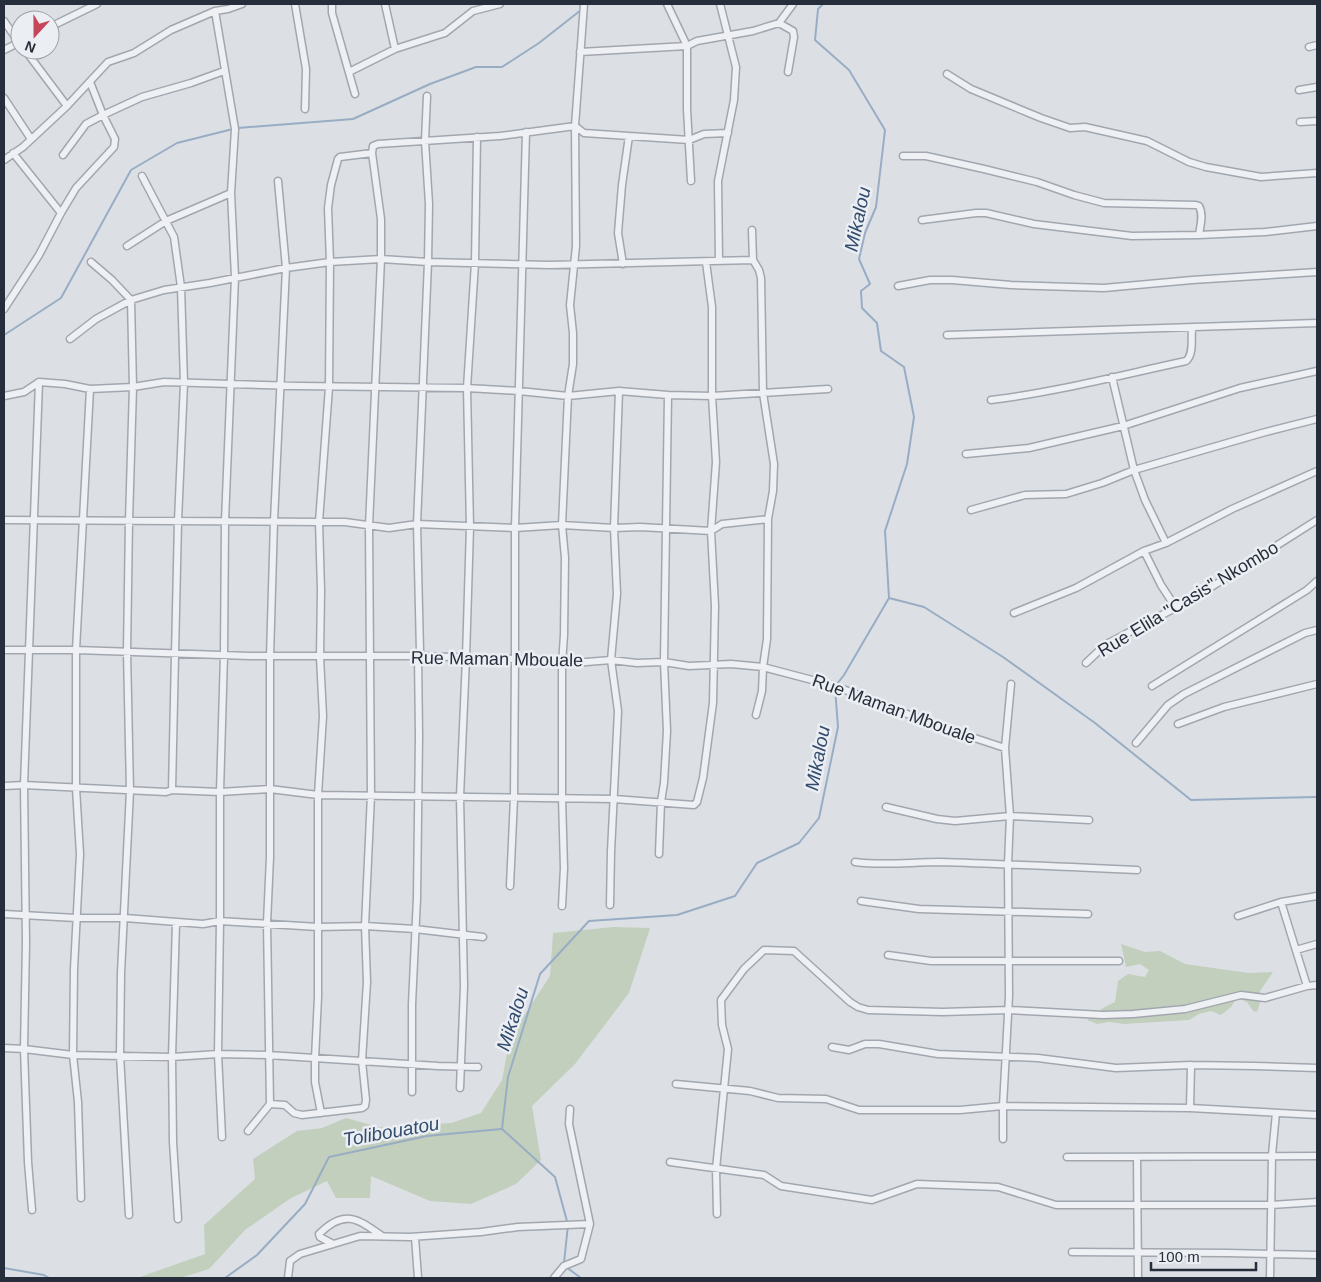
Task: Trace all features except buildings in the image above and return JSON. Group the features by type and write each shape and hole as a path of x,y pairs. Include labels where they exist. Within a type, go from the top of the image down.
{"street":[{"path":"76,15 81,4"},
{"path":"60,22 97,4"},
{"path":"4,160 32,139 68,106 108,62 125,57 171,30 215,11 242,4"},
{"path":"295,4 306,69 305,109"},
{"path":"332,4 332,13 355,94"},
{"path":"385,4 395,49"},
{"path":"348,72 395,49 445,33 473,11 500,4"},
{"path":"562,906 564,858 562,664 565,558 562,525 568,396 573,364 573,332 570,305 575,265 575,126 584,4"},
{"path":"667,4 687,46 687,109 691,181"},
{"path":"720,4 736,67 736,88 718,182 720,260"},
{"path":"580,52 687,46 697,41 753,31 779,23 793,4"},
{"path":"215,11 235,129 231,193 235,277 225,521 220,792 218,1054 222,1137"},
{"path":"779,23 793,31 794,37 788,72"},
{"path":"1309,47 1317,45"},
{"path":"33,60 68,106"},
{"path":"63,155 86,124 103,115 142,97 191,83 224,70"},
{"path":"947,74 971,90 1041,118 1070,128 1085,127 1147,141 1189,162 1206,167 1261,177 1317,173"},
{"path":"4,309 76,188 114,147 115,139 90,82"},
{"path":"1299,90 1317,87"},
{"path":"412,1092 412,1004 419,736 418,656 420,652 417,524 429,204 425,141 427,96"},
{"path":"4,98 32,139"},
{"path":"1300,122 1317,121"},
{"path":"270,1104 285,1105 294,1113 302,1116 362,1108 366,1100 362,1061 367,982 365,926 371,795 369,526 381,259 381,219 372,153 373,146 575,126 584,133 689,140 704,134 728,132"},
{"path":"510,886 514,798 515,528 526,132"},
{"path":"623,264 618,233 629,136"},
{"path":"460,1088 464,1010 460,798 470,527 467,388 475,263 477,137"},
{"path":"13,153 61,213"},
{"path":"321,1113 315,1082 315,1059 318,997 318,795 322,716 320,522 329,387 330,262 328,208 330,185 336,161 340,157 372,153"},
{"path":"903,156 926,156 984,169 1038,182 1104,203 1196,205 1199,206 1202,212 1199,236"},
{"path":"142,176 166,221 175,243 182,287 184,383 178,521 172,790"},
{"path":"248,1131 270,1104 267,923 270,856 270,657 274,521 286,268 278,181"},
{"path":"127,246 166,221 231,193"},
{"path":"922,220 986,213 1034,224 1132,236 1199,236 1265,232 1317,226"},
{"path":"752,230 753,260 759,270 760,278 764,393 774,464 773,491 768,518 767,639 762,692 756,715"},
{"path":"70,339 96,319 131,300 164,290 330,262 381,259 522,265 575,265 753,260"},
{"path":"91,262 131,300 133,387 127,652 130,791 121,973 120,1055 130,1215"},
{"path":"4,786 24,785 166,792 172,790 220,792 270,790 318,795 614,799 694,805 697,802 703,778 714,703 715,606 711,531 716,462 712,396 712,307 706,262"},
{"path":"898,286 930,280 952,280 1011,285 1104,288 1202,279 1317,272"},
{"path":"947,335 1317,323"},
{"path":"991,400 1112,377 1188,359 1192,328"},
{"path":"966,454 1030,448 1123,426 1256,384 1317,371"},
{"path":"1112,377 1134,470 1145,500 1166,542"},
{"path":"4,396 24,392 39,382 65,384 90,389 133,387 164,382 376,388 467,388 568,396 619,391 712,396 828,389"},
{"path":"32,1210 28,1162 24,1049 26,915 24,785 39,382"},
{"path":"81,1198 78,1102 73,1055 76,918 80,854 76,788 76,650 90,389"},
{"path":"610,905 618,711 611,660 617,594 614,528 619,391"},
{"path":"659,854 667,731 664,662 668,395"},
{"path":"971,510 1025,495 1066,494 1102,483 1134,470 1317,419"},
{"path":"1014,613 1076,588 1144,551 1317,470"},
{"path":"4,520 345,522 389,528 417,524 515,528 562,525 711,531 722,524 768,518"},
{"name":"Rue Elila \"Casis\" Nkombo","path":"1086,662 1105,645 1176,608 1317,520"},
{"path":"1144,551 1161,585 1176,608"},
{"path":"1152,686 1307,590 1317,580"},
{"path":"1136,744 1168,705 1184,694 1305,633 1317,630"},
{"name":"Rue Maman Mbouale","path":"4,650 76,650 270,657 369,658 418,656 515,659 562,664 611,660 637,663 664,662 689,666 731,664 763,667 835,686 938,726 1005,748"},
{"path":"1003,1139 1003,1106 1009,1010 1008,864 1010,816 1005,748 1011,684"},
{"path":"1178,724 1224,707 1317,684"},
{"path":"886,807 937,819 955,821 1010,816 1089,820"},
{"path":"855,862 870,864 925,862 1008,864 1137,870"},
{"path":"1238,916 1281,902 1317,896"},
{"path":"861,901 919,909 1088,914"},
{"path":"1281,902 1307,986"},
{"path":"4,914 76,918 125,918 202,924 220,921 318,927 365,926 483,937"},
{"path":"176,923 172,1057 173,1142 178,1219"},
{"path":"1296,950 1317,944"},
{"path":"717,1214 716,1169 728,1049 722,1025 721,1000 744,969 764,950 794,951 850,1002 868,1010 943,1012 1009,1010 1103,1015 1133,1014 1184,1009 1241,995 1265,998 1317,985"},
{"path":"888,955 931,961 1119,961"},
{"path":"832,1047 849,1050 865,1044 879,1044 938,1054 1038,1058 1116,1068 1191,1065 1317,1068"},
{"path":"4,1048 73,1055 172,1057 218,1054 268,1055 478,1067"},
{"path":"1190,1108 1191,1065"},
{"path":"676,1084 750,1091 778,1098 826,1099 859,1110 960,1110 1003,1106 1190,1108 1317,1115"},
{"path":"554,1278 564,1266 581,1259 590,1224 569,1124 570,1109"},
{"path":"1270,1278 1272,1155 1276,1113"},
{"path":"1067,1157 1317,1156"},
{"path":"1137,1157 1138,1278"},
{"path":"670,1162 764,1175 781,1186 872,1200 917,1184 998,1187 1056,1205 1271,1205 1317,1202"},
{"path":"333,1244 319,1234 331,1224 345,1217 364,1222 383,1236"},
{"path":"288,1278 290,1261 300,1254 360,1236 415,1237 518,1227 590,1224"},
{"path":"415,1237 418,1278"},
{"path":"1072,1252 1317,1255"}],"green space":[{"path":"613,927 650,928 629,993 575,1064 532,1106 541,1160 516,1184 471,1204 430,1201 371,1176 370,1198 336,1198 327,1181 291,1198 245,1230 209,1269 180,1278 137,1278 205,1254 204,1225 255,1179 253,1159 297,1131 322,1128 346,1118 379,1127 451,1123 481,1113 502,1080 510,1037 550,976 553,933"},
{"path":"1121,944 1145,952 1160,951 1185,964 1249,973 1273,972 1260,991 1260,1003 1257,1012 1253,1011 1247,1002 1237,998 1231,1007 1221,1015 1211,1011 1199,1014 1189,1020 1097,1024 1087,1020 1115,1002 1118,981 1128,974 1145,977 1149,970 1140,964 1126,967"}],"waterway":[{"name":"Mikalou","path":"823,4 818,9 815,40 849,70 885,130 876,207 865,233 859,259 870,284 861,291 862,308 877,323 881,351 904,367 914,417 907,464 885,531 889,598 837,684"},
{"path":"238,128 353,119 430,84 476,67 502,67 539,43 581,10"},
{"path":"4,335 61,298 131,170 177,143 233,129"},
{"path":"889,598 924,607 1003,657 1095,723 1191,800 1317,797"},
{"name":"Mikalou","path":"502,1129 508,1077 540,974 589,921 677,915 735,896 757,863 799,843 819,818 838,727 835,688"},
{"name":"Tolibouatou","path":"225,1278 257,1255 305,1204 329,1157 427,1136 501,1129"},
{"name":"Mikalou","path":"502,1129 555,1177 568,1225 564,1263"},
{"name":"Mikalou","path":"566,1267 581,1278"},
{"name":"Tolibouatou","path":"4,1268 44,1275 49,1278"}]}
